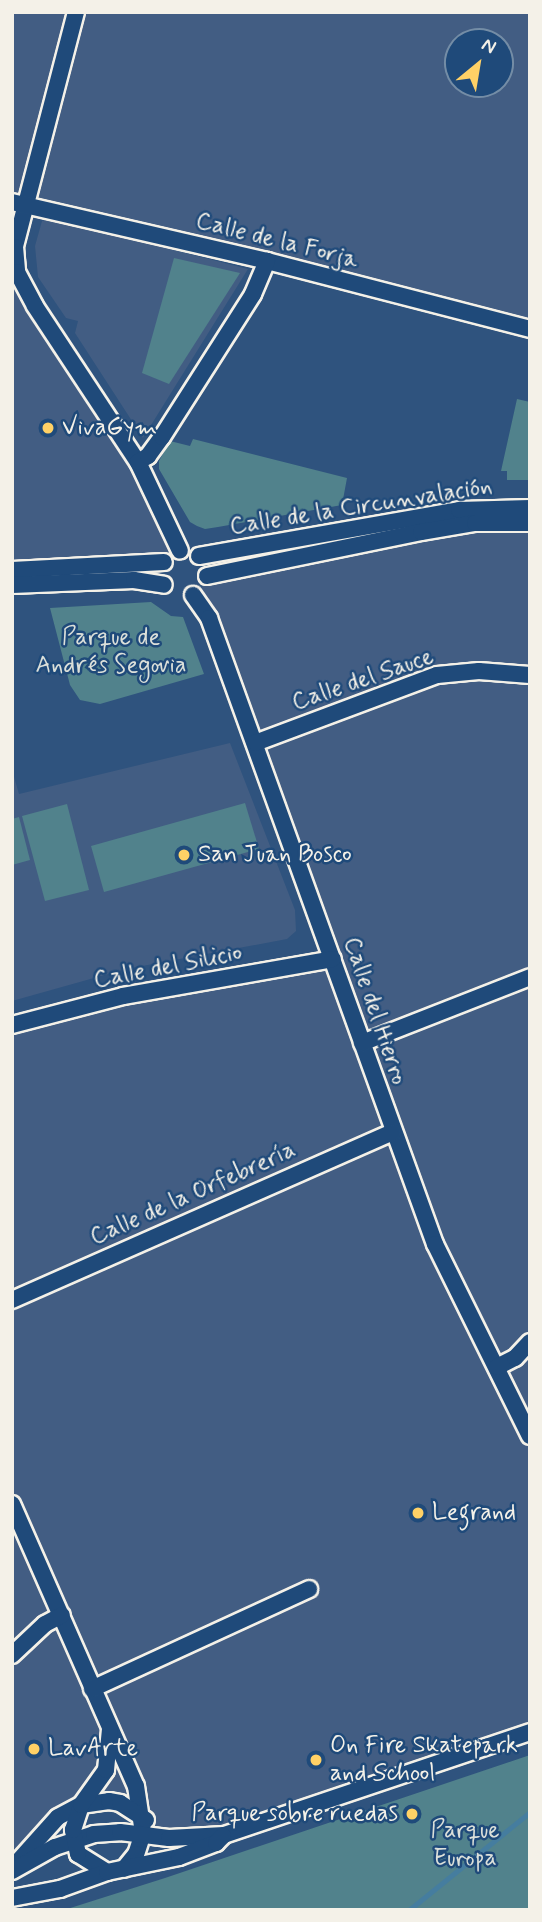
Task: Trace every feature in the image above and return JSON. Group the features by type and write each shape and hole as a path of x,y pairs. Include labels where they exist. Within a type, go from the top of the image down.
{"street":[{"path":"76,12 19,203 15,247 17,272 35,306 138,462 173,530 180,551"},
{"name":"Calle de la Forja","path":"19,203 267,261 530,329"},
{"path":"138,462 148,456 176,415 253,294 267,261"},
{"name":"Calle de la Circunvalación","path":"199,556 459,510 530,508"},
{"name":"Calle de la Circunvalación","path":"207,576 475,523 530,523"},
{"path":"12,570 164,562 180,551 199,556 206,565 207,576 203,587 193,595 176,595 164,585 134,580 12,585"},
{"path":"164,562 161,573 164,585"},
{"name":"Calle del Hierro","path":"193,595 209,618 435,1244 530,1436"},
{"name":"Calle del Sauce","path":"255,743 437,675 479,671 530,675"},
{"name":"Calle del Silicio","path":"12,1026 123,996 333,959"},
{"path":"362,1043 530,978"},
{"name":"Calle de la Orfebrería","path":"12,1300 393,1132"},
{"path":"497,1367 515,1359 530,1342"},
{"path":"12,1504 136,1786 143,1825 136,1854 124,1869"},
{"path":"92,1689 309,1589"},
{"path":"12,1655 45,1624 62,1615"},
{"path":"107,1872 85,1861 78,1854 73,1830 81,1805 97,1784 110,1756 110,1726"},
{"path":"12,1869 58,1817 81,1805 109,1801 120,1803 143,1825 169,1838 224,1835 530,1732"},
{"path":"12,1869 55,1847 94,1834 143,1825"},
{"path":"12,1898 60,1889 107,1872 179,1857 216,1843 224,1835"}],"shaded area":[{"path":"12,12 530,12 530,329 25,205 15,260 114,424 173,553 168,557 12,570"},
{"path":"49,218 248,269 143,438 75,333 78,321 66,318 38,277 35,246 42,221"},
{"path":"530,523 530,1732 224,1835 169,1838 131,1809 81,1805 12,1868 12,1025 333,959 199,591 206,582 421,532"},
{"name":"San Juan Bosco","path":"230,743 295,910 296,931 287,939 126,969 12,1001 12,770 19,794"}],"green space":[{"path":"174,258 240,273 169,384 142,373"},
{"path":"517,399 530,402 530,480 507,480 507,471 501,471"},
{"path":"193,439 347,478 342,505 205,529 197,526 190,522 159,469 159,461 170,441 190,446"},
{"name":"Parque de Andrés Segovia","path":"151,602 171,616 183,617 204,674 100,704 80,700 70,685 50,608"},
{"path":"245,803 259,849 104,892 91,846"},
{"path":"67,804 89,890 45,901 22,816"},
{"path":"19,817 30,860 12,865 12,819"},
{"name":"Parque Europa","path":"530,1755 530,1910 64,1910 165,1878"}],"waterway":[{"path":"409,1910 530,1812"}],"place":[{"name":"VivaGym","path":"48,428"},
{"name":"San Juan Bosco","path":"184,855"},
{"name":"Legrand","path":"418,1513"},
{"name":"LavArte","path":"34,1749"},
{"name":"On Fire Skatepark and School","path":"316,1760"},
{"name":"Parque sobre ruedas","path":"412,1814"}]}
